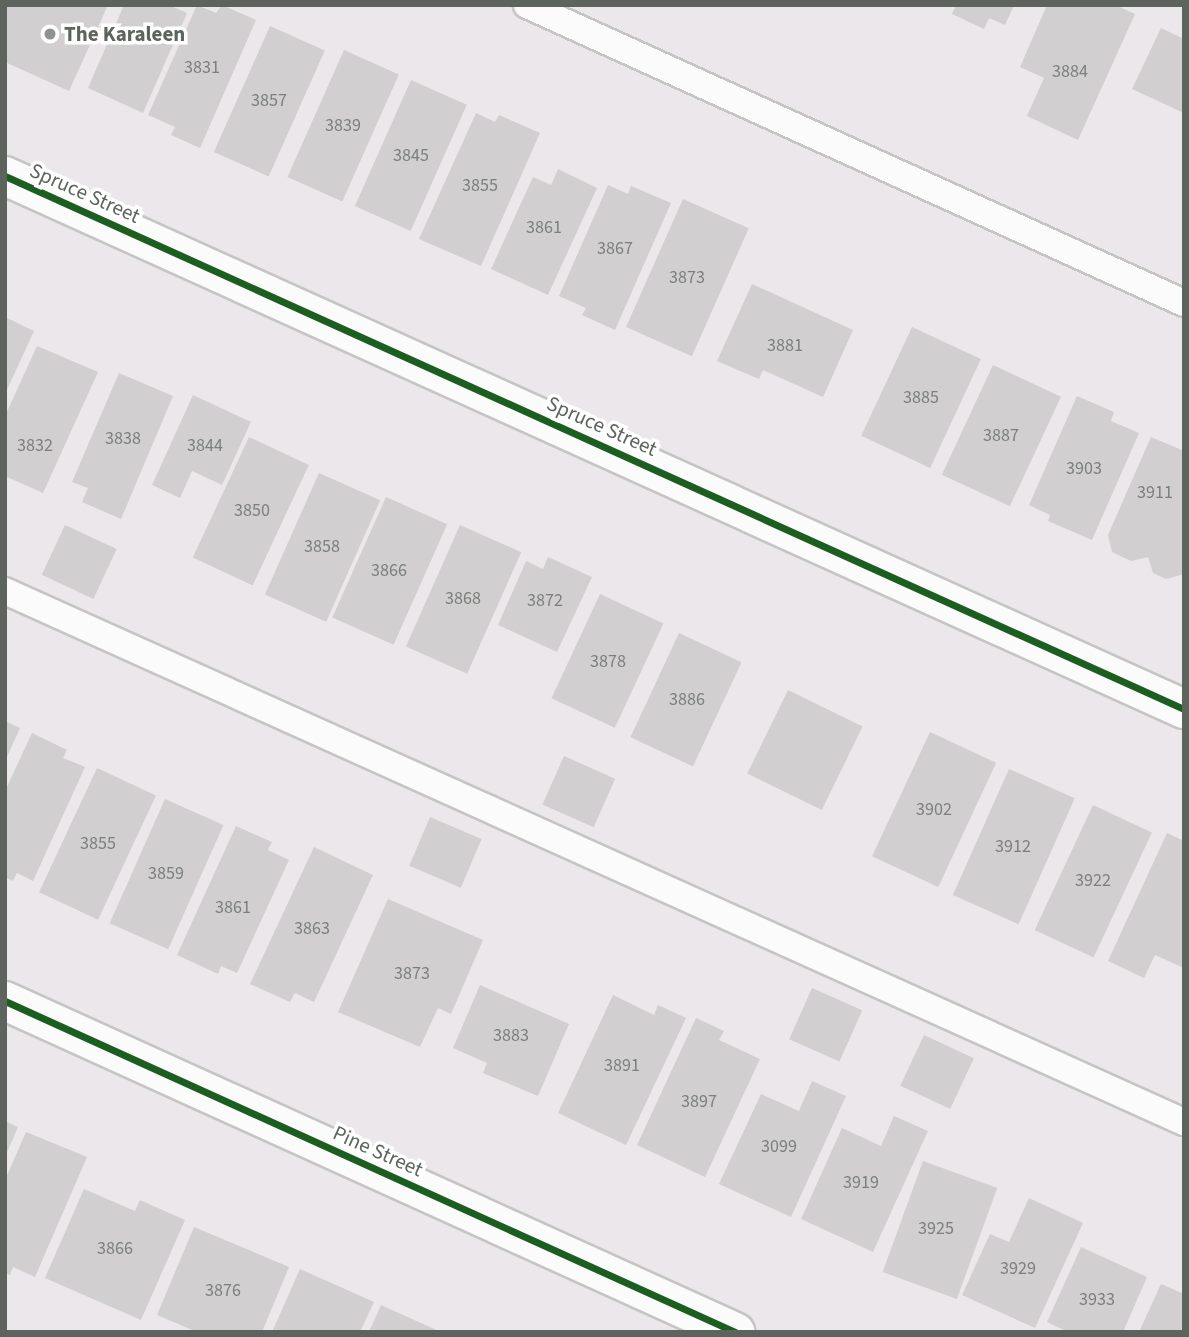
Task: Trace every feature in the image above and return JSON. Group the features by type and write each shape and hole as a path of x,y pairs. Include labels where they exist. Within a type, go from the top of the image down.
{"street":[{"name":"Spruce Street","path":"5,176 1184,709"},
{"name":"Pine Street","path":"5,1001 735,1332"}],"lane":[{"path":"527,5 1184,303"},
{"path":"5,591 1184,1122"}],"building":[{"name":"The Karaleen","path":"5,5 108,5 69,91 5,62"},
{"path":"124,5 169,5 187,13 143,113 88,88"},
{"path":"197,5 216,13 222,5 256,20 200,148 171,135 175,127 148,115"},
{"path":"956,5 1014,5 1005,25 989,18 984,29 952,14"},
{"path":"1047,5 1115,5 1135,14 1078,140 1027,116 1044,78 1020,67"},
{"path":"270,26 325,50 269,176 214,152"},
{"path":"1161,28 1184,39 1184,113 1132,89"},
{"path":"344,50 399,74 342,201 287,177"},
{"path":"411,80 467,105 411,231 355,206"},
{"path":"476,113 495,122 499,115 540,133 481,266 419,239"},
{"path":"558,169 597,188 548,295 491,269 533,177 551,185"},
{"path":"608,185 628,194 631,186 671,203 615,330 582,315 586,308 559,296"},
{"path":"683,199 749,228 692,356 626,327"},
{"path":"752,284 853,330 823,397 763,370 759,379 717,361"},
{"path":"5,317 34,331 5,394"},
{"path":"912,327 981,359 930,468 861,436"},
{"path":"37,346 98,372 43,493 5,476 5,416"},
{"path":"993,365 1061,397 1010,506 942,475"},
{"path":"119,373 173,396 121,519 82,502 88,488 72,482"},
{"path":"193,395 251,422 222,485 192,471 180,498 152,485"},
{"path":"1077,396 1114,412 1111,421 1139,433 1092,540 1048,521 1050,515 1029,505"},
{"path":"249,437 309,465 253,585 193,558"},
{"path":"1151,437 1184,451 1184,574 1166,579 1153,573 1148,557 1131,561 1112,552 1108,535"},
{"path":"319,473 380,500 326,622 265,595"},
{"path":"386,497 447,524 394,645 332,618"},
{"path":"65,525 117,549 93,599 42,575"},
{"path":"460,525 521,552 467,674 406,647"},
{"path":"548,557 592,577 557,652 498,625 526,561 543,569"},
{"path":"600,594 663,624 615,728 551,698"},
{"path":"679,633 742,662 693,766 630,737"},
{"path":"788,690 863,726 822,810 747,774"},
{"path":"5,721 20,728 5,761"},
{"path":"930,732 996,763 938,887 872,856"},
{"path":"32,733 67,750 63,758 85,767 33,881 17,873 13,881 5,877 5,791"},
{"path":"564,756 615,779 594,827 542,804"},
{"path":"97,768 156,795 98,920 39,892"},
{"path":"1009,769 1075,798 1019,924 953,895"},
{"path":"165,799 223,825 168,949 110,923"},
{"path":"1093,805 1152,832 1094,958 1035,930"},
{"path":"430,817 482,839 461,888 409,866"},
{"path":"236,826 272,842 268,850 289,860 237,973 221,966 218,974 177,955"},
{"path":"1167,833 1184,841 1184,968 1155,955 1144,978 1108,961"},
{"path":"314,847 373,875 314,1002 295,993 290,1002 250,984"},
{"path":"388,899 483,940 451,1014 438,1008 420,1047 338,1012"},
{"path":"480,985 569,1024 538,1096 483,1073 487,1063 453,1048"},
{"path":"812,988 862,1010 839,1062 789,1039"},
{"path":"613,995 654,1015 658,1005 686,1018 626,1145 558,1113"},
{"path":"696,1018 724,1031 719,1040 760,1059 705,1177 637,1145"},
{"path":"924,1035 974,1058 950,1109 900,1086"},
{"path":"812,1081 846,1096 791,1217 719,1184 761,1094 799,1111"},
{"path":"894,1116 928,1131 873,1252 801,1219 842,1128 881,1146"},
{"path":"5,1121 18,1127 5,1157"},
{"path":"26,1132 87,1157 35,1277 13,1267 10,1275 5,1273 5,1180"},
{"path":"923,1161 997,1188 957,1299 883,1272"},
{"path":"84,1189 135,1211 140,1200 185,1220 141,1320 45,1278"},
{"path":"1029,1198 1083,1223 1035,1328 962,1295 990,1234 1009,1242"},
{"path":"194,1227 289,1267 262,1332 197,1332 157,1315"},
{"path":"1081,1247 1147,1277 1123,1332 1068,1332 1047,1322"},
{"path":"300,1269 374,1302 360,1332 272,1332"},
{"path":"1161,1284 1184,1294 1184,1332 1139,1332"},
{"path":"381,1305 441,1332 369,1332"}],"cycle path":[{"path":"5,176 1184,709"},
{"path":"5,1001 735,1332"}],"place":[{"name":"The Karaleen","path":"50,34"}]}
